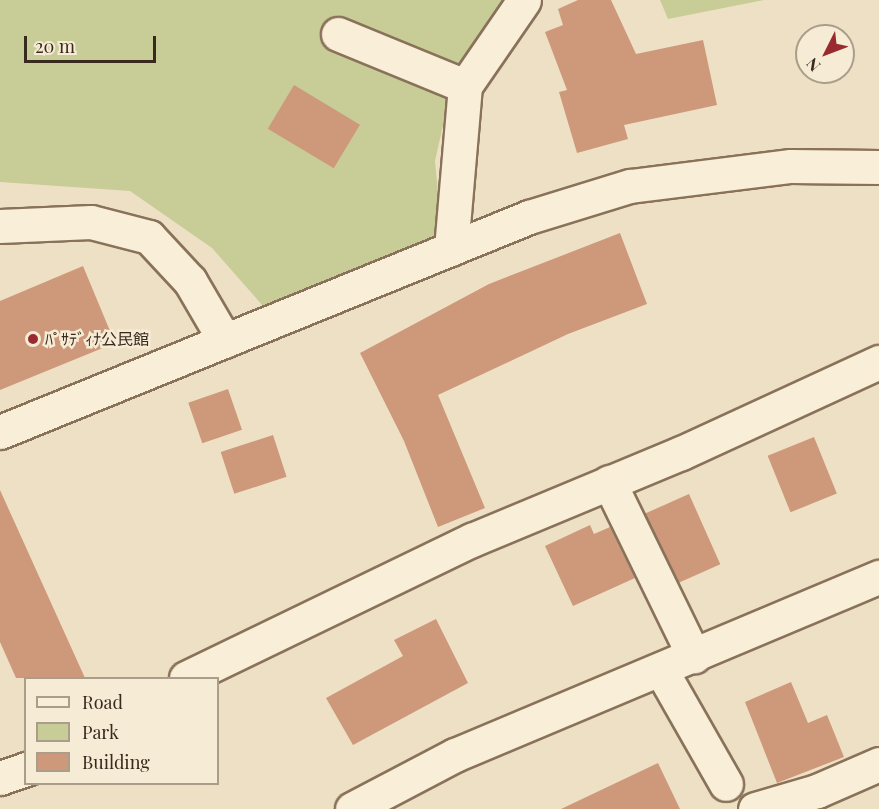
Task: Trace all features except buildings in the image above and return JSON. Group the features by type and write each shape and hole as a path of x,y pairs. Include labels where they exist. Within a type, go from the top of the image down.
{"street":[{"path":"451,249 465,86 524,0"},
{"path":"338,34 465,86"},
{"path":"0,432 530,217 630,186 791,166 879,167"},
{"path":"0,226 91,222 149,237 190,281 225,341"},
{"path":"188,677 472,540 879,362"},
{"path":"609,482 694,656"},
{"path":"352,809 455,755 879,577"},
{"path":"661,670 726,784"},
{"path":"755,809 817,791 879,764"},
{"path":"0,778 24,770"}],"green space":[{"path":"0,0 510,0 447,108 435,161 442,235 263,306 212,248 130,191 0,182"},
{"path":"660,0 764,0 668,19"}],"place":[{"name":"ﾊﾟｻﾃﾞｨﾅ公民館","path":"33,339"}]}
